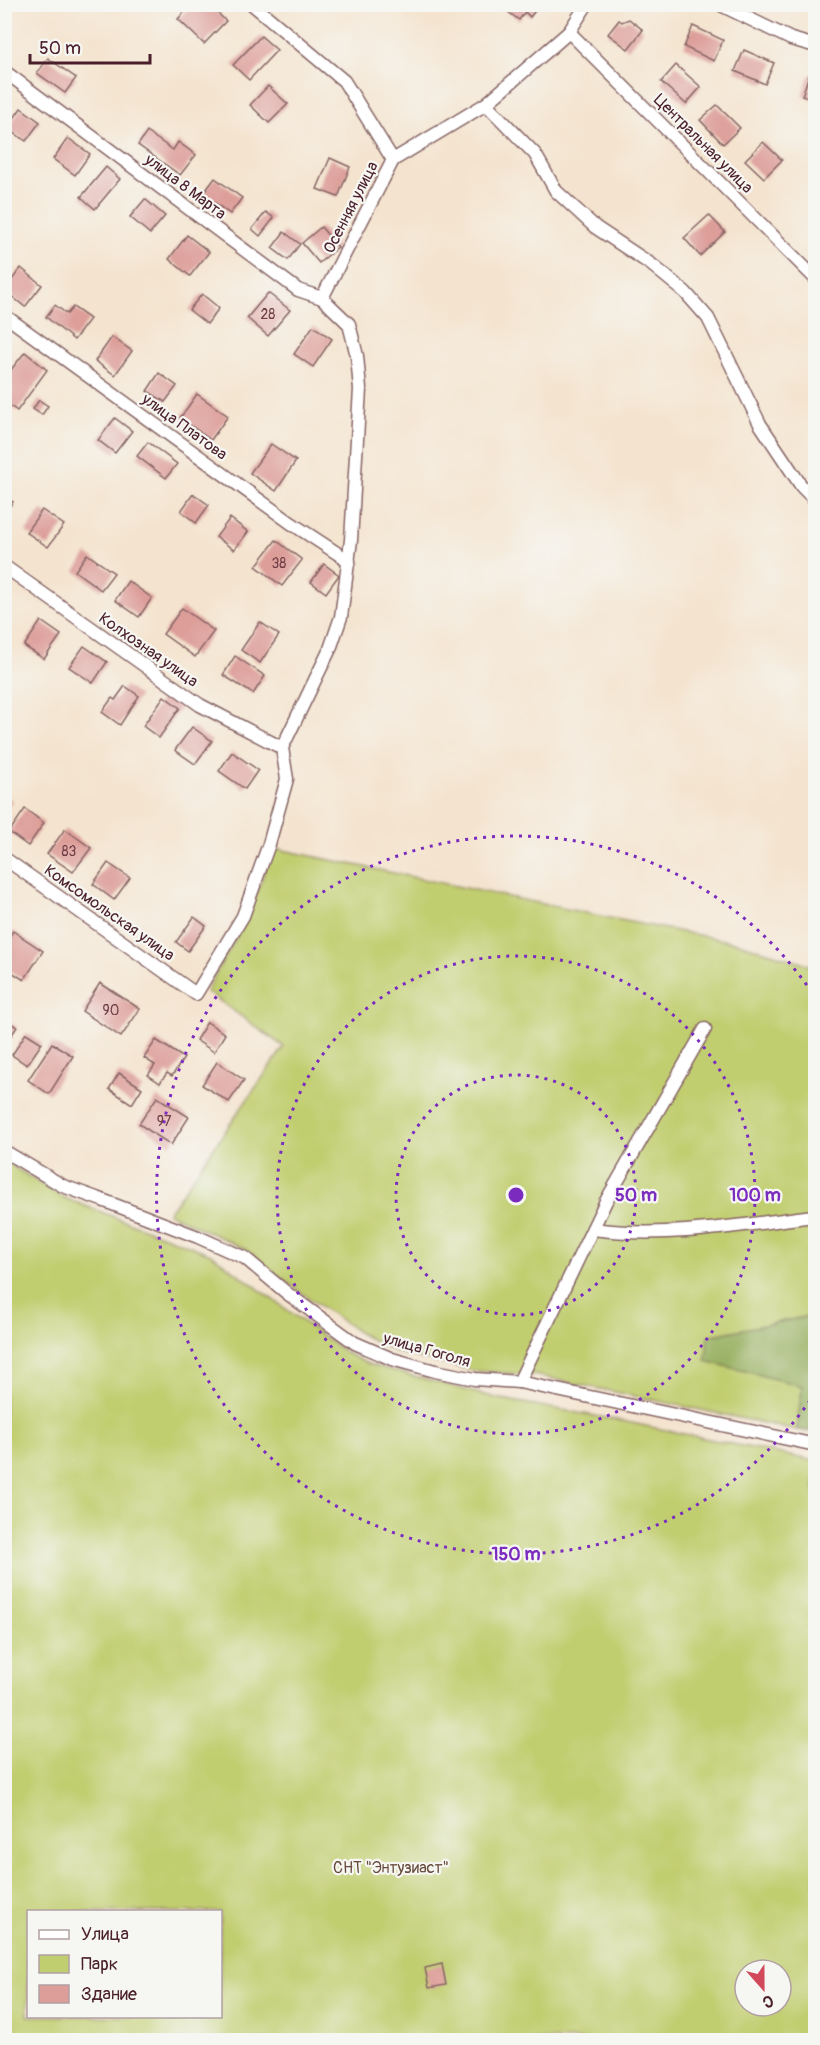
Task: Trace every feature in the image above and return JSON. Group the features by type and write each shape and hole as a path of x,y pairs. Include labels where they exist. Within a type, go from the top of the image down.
{"street":[{"name":"Осенняя улица","path":"252,4 344,81 393,160 322,298"},
{"path":"393,160 486,104 569,32 587,4"},
{"path":"719,4 791,39 816,46"},
{"name":"Центральная улица","path":"569,32 816,279"},
{"name":"улица 8 Марта","path":"4,71 298,290 322,298 349,324 357,356 360,389 349,561"},
{"path":"486,104 535,154 556,191 595,227 652,265 685,292 708,318 760,424 802,487 816,501"},
{"name":"улица Платова","path":"4,315 291,523 349,561"},
{"path":"282,748 330,649 341,617 349,561"},
{"name":"Колхозная улица","path":"4,566 200,705 282,748"},
{"name":"Комсомольская улица","path":"4,858 196,994 243,916 265,855 287,779 282,748"},
{"path":"519,1382 606,1201 705,1029"},
{"name":"улица Гоголя","path":"4,1151 63,1186 198,1236 244,1258 288,1294 355,1343 392,1359 435,1371 475,1379 519,1382 816,1445"},
{"path":"593,1229 702,1231 814,1216"}],"green space":[{"path":"273,848 739,943 815,967 815,1315 709,1336 706,1361 802,1386 797,1430 534,1375 475,1371 395,1352 361,1334 296,1289 245,1249 168,1213 284,1047 206,991 249,915"},
{"name":"СНТ \"Энтузиаст\"","path":"4,1161 62,1197 211,1254 346,1353 368,1364 496,1398 617,1420 815,1461 815,2040 5,2040"},
{"path":"815,1315 815,1432 797,1430 802,1386 706,1361 708,1336"}],"building":[{"path":"192,4 208,4 226,21 204,44 178,19"},
{"path":"505,4 532,4 537,8 530,17 525,12 519,20 503,8"},
{"path":"629,19 643,30 628,49 608,34 619,20 622,22"},
{"path":"693,26 723,40 714,61 684,47"},
{"path":"261,36 277,50 249,80 233,65"},
{"path":"744,50 774,63 765,84 735,71"},
{"path":"48,58 76,78 65,93 37,73"},
{"path":"676,65 701,87 686,104 661,82"},
{"path":"809,75 816,77 816,101 802,96"},
{"path":"268,86 288,104 269,123 250,105"},
{"path":"717,105 740,128 723,144 700,120"},
{"path":"21,108 40,122 26,141 7,128"},
{"path":"147,132 173,150 178,142 196,155 180,175 138,145"},
{"path":"68,138 90,154 75,175 53,159"},
{"path":"763,142 782,160 764,178 745,160"},
{"path":"330,158 350,167 338,197 317,189"},
{"path":"106,167 120,179 95,209 81,197"},
{"path":"215,178 242,198 230,214 203,194"},
{"path":"145,199 165,216 150,234 130,217"},
{"path":"266,212 274,218 260,236 252,229"},
{"path":"709,215 725,232 700,256 684,238"},
{"path":"321,227 338,247 319,263 302,243"},
{"path":"284,232 300,244 288,260 272,248"},
{"path":"187,235 209,252 190,276 169,259"},
{"path":"21,268 42,285 25,307 4,290"},
{"path":"268,293 290,310 268,336 247,318"},
{"path":"202,294 219,308 207,324 189,310"},
{"path":"55,305 67,314 73,307 90,319 74,340 46,317"},
{"path":"313,326 332,339 313,367 294,354"},
{"path":"112,337 132,351 115,375 95,361"},
{"path":"25,352 47,370 17,411 4,401 4,374 10,371"},
{"path":"159,373 177,386 165,402 147,391"},
{"path":"197,394 228,416 211,440 180,418"},
{"path":"39,400 48,406 42,415 33,409"},
{"path":"115,418 132,431 115,453 98,440"},
{"path":"148,442 177,464 166,478 137,456"},
{"path":"271,444 296,461 276,491 250,473"},
{"path":"193,494 209,505 196,523 181,511"},
{"path":"4,496 13,502 4,514"},
{"path":"42,510 64,525 48,547 26,532"},
{"path":"230,518 248,532 234,550 216,537"},
{"path":"276,540 302,560 282,586 256,566"},
{"path":"87,554 114,573 101,590 75,571"},
{"path":"324,564 339,575 326,593 311,582"},
{"path":"128,581 152,598 139,617 115,600"},
{"path":"182,608 214,631 195,657 163,634"},
{"path":"41,621 61,635 44,659 24,646"},
{"path":"260,622 279,635 260,663 241,650"},
{"path":"84,646 107,662 93,683 69,667"},
{"path":"235,656 265,676 253,694 223,675"},
{"path":"125,686 139,696 120,725 102,712"},
{"path":"164,696 180,708 159,738 143,726"},
{"path":"192,727 212,741 195,764 175,750"},
{"path":"232,752 258,770 245,789 219,771"},
{"path":"4,795 12,801 4,811"},
{"path":"25,809 44,823 28,846 9,832"},
{"path":"65,829 91,848 73,872 47,854"},
{"path":"108,863 130,878 114,900 93,884"},
{"path":"194,917 206,926 188,951 176,942"},
{"path":"13,931 43,951 24,980 4,967 4,944"},
{"path":"100,983 140,1009 121,1037 82,1011"},
{"path":"4,1019 17,1027 4,1046"},
{"path":"207,1022 225,1034 214,1052 196,1040"},
{"path":"26,1033 42,1043 27,1065 12,1055"},
{"path":"156,1040 184,1058 172,1076 167,1073 160,1083 148,1075 155,1065 144,1058"},
{"path":"52,1043 73,1056 49,1094 28,1080"},
{"path":"217,1062 244,1080 229,1102 202,1085"},
{"path":"119,1073 142,1088 132,1104 109,1089"},
{"path":"157,1097 189,1117 171,1145 139,1124"},
{"path":"442,1964 446,1985 429,1988 425,1968"}]}
